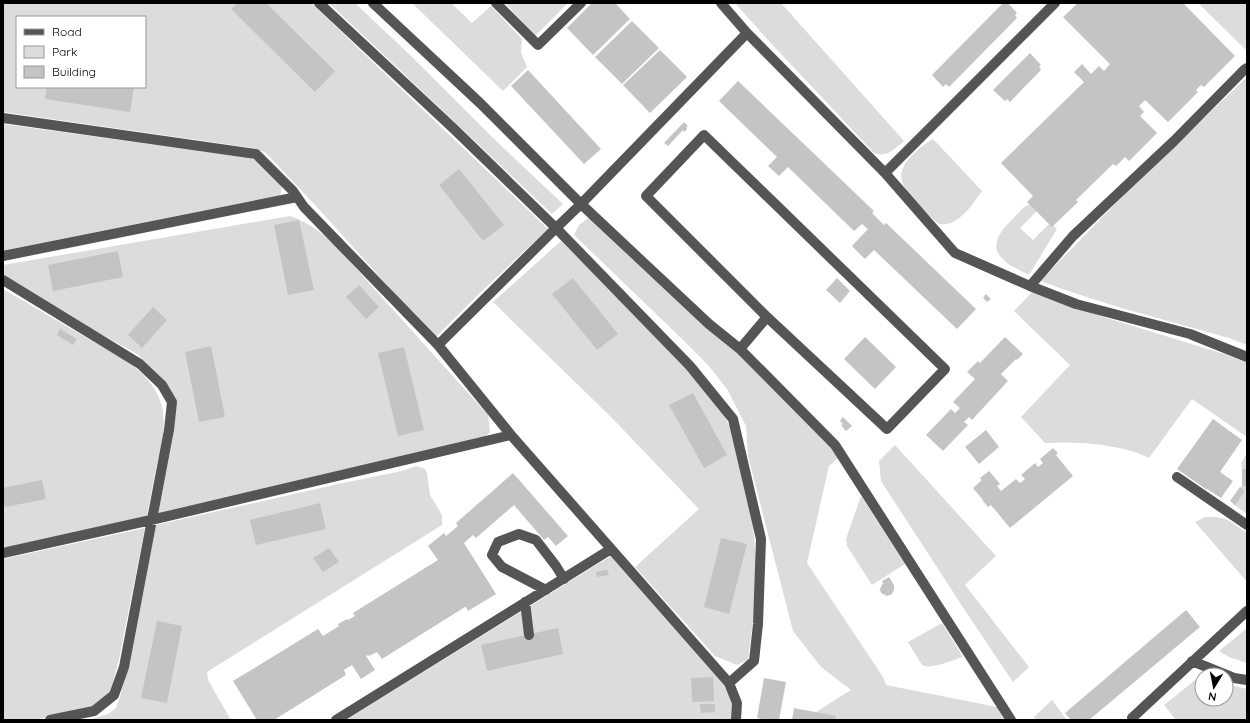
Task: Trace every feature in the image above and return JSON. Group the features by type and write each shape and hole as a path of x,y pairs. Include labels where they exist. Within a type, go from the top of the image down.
{"lane":[{"path":"319,3 453,128 556,228 690,366 734,420 761,539 758,624 754,661 729,683"},
{"path":"373,3 480,103 581,204 709,324 740,349 835,445 1011,720"},
{"path":"496,3 538,45 581,3"},
{"path":"721,3 747,33 885,173 955,253 1030,286 1076,304 1190,334 1247,357"},
{"path":"885,173 1055,3"},
{"path":"438,345 581,204 747,33"},
{"path":"1030,286 1073,236 1174,141 1247,68"},
{"path":"3,118 256,154 293,191 304,207 438,345 511,435 729,683 737,703 736,720"},
{"path":"704,135 945,369 887,429 768,316 646,196 704,135"},
{"path":"3,256 297,197"},
{"path":"3,280 140,364 162,385 172,402 169,430 124,667 114,695 94,711 50,720"},
{"path":"740,349 768,316"},
{"path":"3,553 152,520 511,435"},
{"path":"1178,477 1247,525"},
{"path":"546,590 502,567 492,555 498,542 520,534 536,540 564,579"},
{"path":"336,720 611,549"},
{"path":"525,602 529,635"},
{"path":"1132,718 1247,611"},
{"path":"1192,661 1234,678 1247,680"}],"green space":[{"path":"3,3 311,3 548,229 435,338 316,206 265,152 253,148 3,112"},
{"path":"329,3 355,3 563,204 552,214"},
{"path":"412,3 451,3 472,23 491,6 522,39 521,53 527,67 503,91"},
{"path":"505,3 568,3 535,36"},
{"path":"735,3 781,3 904,141 894,150 886,154 874,153"},
{"path":"1198,3 1247,3 1247,51"},
{"path":"1247,77 1247,345 1229,338 1110,304 1040,281 1126,193"},
{"path":"3,124 250,158 261,162 282,185 279,204 3,254"},
{"path":"933,139 982,191 963,215 951,223 937,223 907,192 902,181 901,175 906,162 916,151"},
{"path":"1034,202 1040,208 1020,228 1033,240 1050,223 1057,229 1029,275 1008,264 999,255 996,248 998,237 1004,228 1024,207"},
{"path":"592,215 819,430 838,458 829,466 807,563 883,677 886,685 997,707 1004,720 786,720 816,712 851,690 821,667 793,631 748,456 746,426 727,389 708,365 574,235 579,225"},
{"path":"290,216 312,227 332,242 488,415 490,432 481,441 158,514 173,438 174,423 163,382 154,370 137,354 57,310 3,277 3,265"},
{"path":"561,241 668,345 718,404 732,431 748,485 757,573 755,604 748,660 737,665 715,656 635,567 699,509 613,419 493,302"},
{"path":"3,289 130,363 154,388 162,406 164,424 162,442 147,516 3,549"},
{"path":"1032,292 1107,318 1224,354 1247,363 1247,437 1192,399 1149,458 1125,449 1098,444 1045,443 1021,417 1070,365 1014,311"},
{"path":"895,445 996,556 965,585 1029,667 1013,682 881,481 879,461"},
{"path":"1247,453 1247,514 1233,504 1244,481 1241,463"},
{"path":"416,466 425,469 427,473 430,495 442,515 442,525 207,672 208,680 231,720 88,720 108,714 116,708 120,697 129,662 156,525 402,471"},
{"path":"861,496 905,564 872,585 847,546 846,539"},
{"path":"1205,517 1217,517 1228,520 1247,533 1247,582 1195,522"},
{"path":"145,528 119,659 110,694 90,709 34,720 3,720 3,559"},
{"path":"611,556 724,683 733,705 734,720 346,720"},
{"path":"942,623 963,657 931,666 922,665 908,642"},
{"path":"1247,628 1247,663 1229,657 1219,651"},
{"path":"1194,681 1194,707 1234,707 1234,686 1247,689 1247,720 1176,720 1164,705"},
{"path":"1052,700 1067,720 1036,720 1034,717"}],"building":[{"path":"237,3 266,3 335,71 315,92 231,9"},
{"path":"592,3 615,3 630,19 593,55 567,28"},
{"path":"1003,3 1008,3 1017,13 1015,15 1017,18 949,87 946,84 943,87 932,75"},
{"path":"1078,3 1183,3 1235,56 1204,87 1201,85 1196,90 1198,92 1168,122 1145,100 1139,106 1144,112 1140,116 1157,133 1129,161 1125,157 1116,166 1113,164 1076,200 1078,202 1052,227 1027,202 1033,196 1001,163 1084,82 1074,72 1082,64 1091,74 1099,66 1104,71 1110,64 1063,17"},
{"path":"632,21 659,48 622,84 595,57"},
{"path":"660,50 687,77 650,113 623,85"},
{"path":"1030,53 1041,65 1039,67 1041,70 1010,102 1007,99 1005,101 993,90"},
{"path":"528,70 601,149 584,164 511,86"},
{"path":"738,81 874,211 872,213 884,225 886,223 976,309 957,329 874,250 865,259 852,246 868,229 862,224 854,231 788,167 779,176 768,166 777,157 719,101"},
{"path":"47,88 134,88 130,112 45,99"},
{"path":"684,122 688,126 686,128 687,129 684,132 683,130 668,146 664,143"},
{"path":"459,169 504,225 483,241 439,185"},
{"path":"299,220 314,290 288,295 274,225"},
{"path":"118,251 123,277 53,291 48,265"},
{"path":"573,278 618,334 597,350 552,294"},
{"path":"837,278 850,291 840,303 826,290"},
{"path":"359,285 379,307 366,319 346,297"},
{"path":"986,294 991,299 987,302 983,298"},
{"path":"153,307 167,320 142,348 128,335"},
{"path":"60,329 77,339 73,345 57,335"},
{"path":"865,337 896,367 875,389 844,359"},
{"path":"1005,337 1023,354 1001,374 1008,381 972,420 969,417 964,422 968,425 943,451 926,435 951,409 955,413 960,408 953,402 975,379 967,372 978,361 980,363"},
{"path":"211,346 225,417 199,422 185,352"},
{"path":"404,347 424,430 398,436 378,353"},
{"path":"693,393 727,455 704,468 669,405"},
{"path":"843,417 852,426 846,431 841,425 843,424 840,421"},
{"path":"1213,419 1242,440 1220,472 1233,481 1221,498 1177,469"},
{"path":"986,430 999,447 979,464 965,447"},
{"path":"1053,448 1058,453 1056,455 1073,476 1010,528 991,505 988,507 973,488 982,480 980,478 989,471 1000,484 997,486 1001,491 1016,479 1020,483 1025,479 1021,475 1035,463 1038,467 1043,463 1040,459"},
{"path":"1242,469 1247,469 1247,487 1242,486"},
{"path":"513,473 568,536 556,546 548,537 544,540 514,505 476,538 473,535 464,543 496,594 468,611 465,607 382,659 377,652 366,656 375,670 361,679 352,665 344,670 346,675 274,720 257,720 233,681 318,629 323,636 339,626 338,624 355,616 353,613 438,560 428,546 444,533 446,536 458,526 456,523"},
{"path":"42,480 46,499 5,507 3,488"},
{"path":"1240,487 1245,491 1235,505 1230,501"},
{"path":"320,503 326,529 256,545 250,520"},
{"path":"721,538 747,544 729,614 704,607"},
{"path":"329,548 339,562 323,572 313,558"},
{"path":"607,570 609,575 597,577 596,572"},
{"path":"889,577 894,585 894,590 892,594 887,596 881,593 880,589 883,583 882,581"},
{"path":"1186,610 1200,627 1089,720 1071,720 1065,713"},
{"path":"157,621 182,626 167,703 141,698"},
{"path":"558,628 563,654 487,671 481,645"},
{"path":"713,677 714,701 692,702 691,678"},
{"path":"764,678 786,682 779,720 757,718"},
{"path":"700,704 715,704 715,712 701,713"},
{"path":"794,708 836,716 835,720 792,720"}]}
